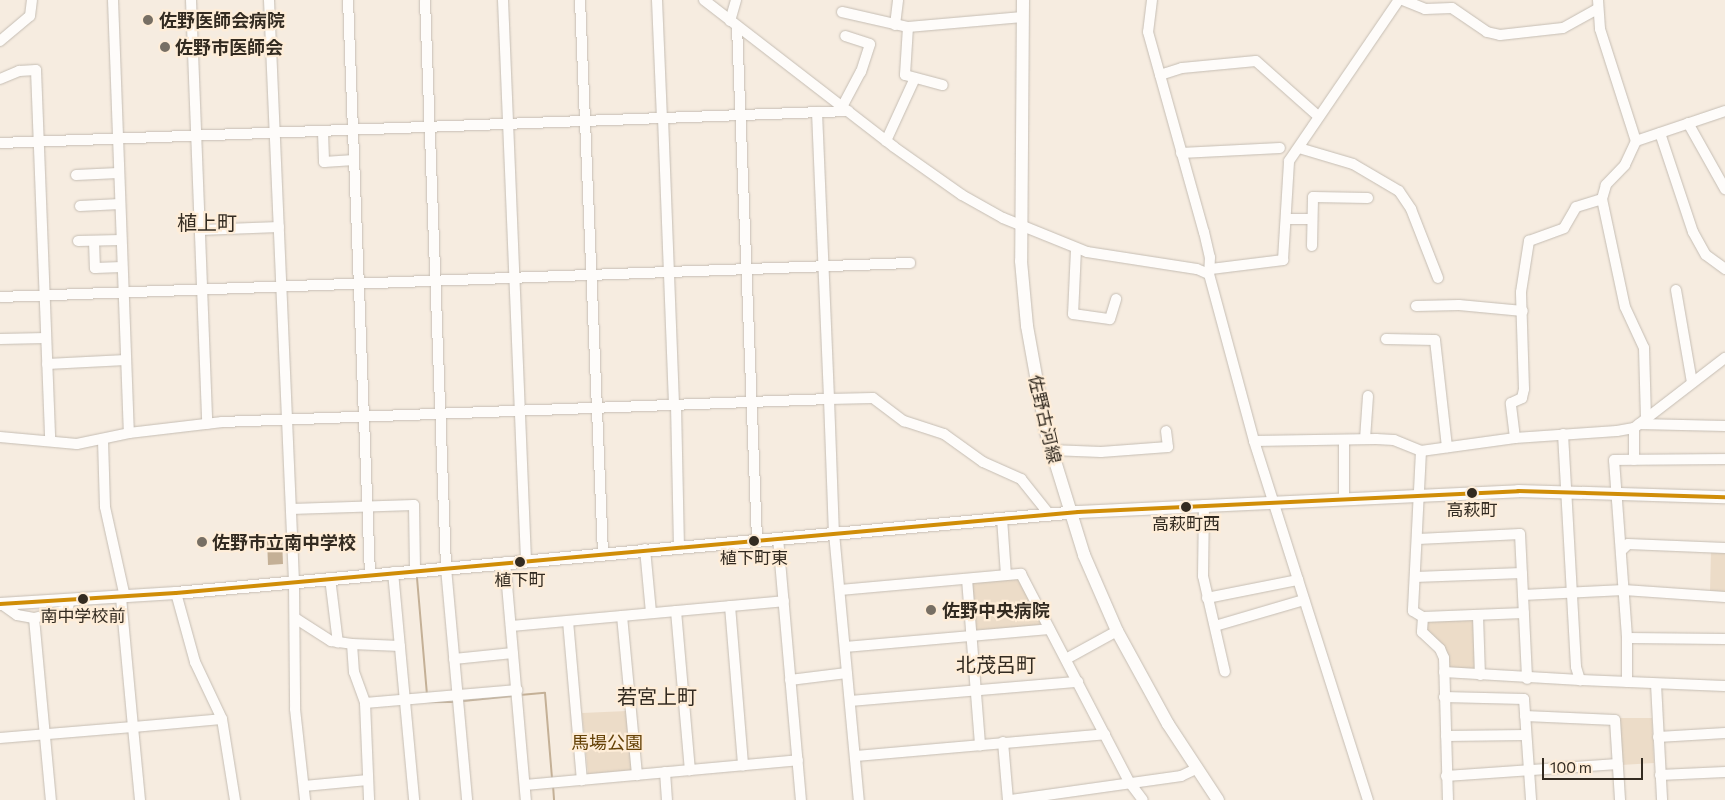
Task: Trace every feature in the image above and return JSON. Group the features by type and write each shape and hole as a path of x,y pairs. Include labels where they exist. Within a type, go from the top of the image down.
{"main road":[{"name":"佐野古河線","path":"1023,0 1020,226 1027,326 1051,450 1069,513 1087,562 1117,631 1196,769 1218,800"},
{"path":"0,603 176,593 645,549 1049,514 1273,501 1566,490 1725,497"}],"street":[{"path":"0,41 30,16 32,0"},
{"path":"113,0 129,434"},
{"path":"191,0 207,424"},
{"path":"269,0 294,582 295,709 304,800"},
{"path":"348,0 370,574"},
{"path":"425,0 442,414 446,568 467,800"},
{"path":"503,0 526,560"},
{"path":"580,0 603,553"},
{"path":"657,0 675,405 679,547"},
{"path":"704,0 886,141 962,195 1020,226 1076,249 1210,271 1282,260 1287,219 1287,171 1289,161 1399,0"},
{"path":"736,0 734,24 757,540"},
{"path":"895,25 898,0"},
{"path":"1403,0 1416,7 1439,4 1452,8 1487,32 1500,35 1563,28 1598,5 1600,29 1636,141 1625,165 1606,185 1602,199 1625,307 1644,348 1640,423 1634,460"},
{"path":"1150,3 1148,32 1181,153 1254,441 1368,800"},
{"path":"842,12 908,27 1023,17"},
{"path":"908,27 905,75 914,80 943,84"},
{"path":"845,36 870,44 861,72 845,109"},
{"path":"1160,75 1182,68 1256,61 1319,117"},
{"path":"0,79 19,71 36,70 50,441"},
{"path":"886,141 914,80"},
{"path":"0,143 585,122 817,112 845,109"},
{"path":"1636,141 1725,111"},
{"path":"817,112 834,533 859,800"},
{"path":"1688,123 1725,189"},
{"path":"323,132 324,162 354,160"},
{"path":"1660,133 1693,232 1706,255 1725,269"},
{"path":"1181,153 1280,148"},
{"path":"1298,148 1353,164 1399,191 1411,209 1438,278"},
{"path":"76,175 118,173"},
{"path":"1312,246 1313,197 1368,198"},
{"path":"1515,438 1511,403 1522,398 1524,389 1521,292 1529,240 1564,228 1576,207 1602,199"},
{"path":"80,206 120,204"},
{"path":"1287,219 1312,219"},
{"path":"200,230 279,226"},
{"path":"94,240 95,268 122,267"},
{"path":"78,241 121,240"},
{"path":"1076,249 1073,314 1110,319 1116,299"},
{"path":"0,297 910,263"},
{"path":"1676,290 1692,383"},
{"path":"1416,306 1460,306 1523,311"},
{"path":"0,339 46,338"},
{"path":"1386,339 1435,340 1446,448"},
{"path":"1640,423 1725,358"},
{"path":"47,364 126,360"},
{"path":"1365,439 1368,396"},
{"path":"0,437 77,444 129,434 207,424 873,398 904,421 944,434 983,462 1021,479 1049,514"},
{"path":"1254,441 1394,440 1421,451 1640,423 1725,426"},
{"path":"1051,450 1100,452 1168,447 1166,431"},
{"path":"1564,434 1572,592 1580,680"},
{"path":"103,440 105,507 123,597 140,800"},
{"path":"1344,440 1344,498"},
{"path":"1421,451 1421,495 1413,611 1422,617 1524,613"},
{"path":"1626,682 1627,638 1614,460 1725,459"},
{"path":"291,509 414,505 415,570"},
{"path":"1204,505 1203,576 1224,672"},
{"path":"1002,518 1006,576"},
{"path":"1418,538 1520,534 1527,679"},
{"path":"778,538 801,800"},
{"path":"1622,550 1628,544 1725,548"},
{"path":"645,549 651,613"},
{"path":"505,562 526,800"},
{"path":"393,572 414,800"},
{"path":"1415,577 1522,573"},
{"path":"840,590 1021,574 1025,577 1049,629 1130,783 1143,800"},
{"path":"330,578 338,643"},
{"path":"967,579 980,745"},
{"path":"1207,598 1298,580"},
{"path":"1523,595 1624,590 1725,597"},
{"path":"176,593 195,662 222,719 235,800"},
{"path":"0,603 17,615 34,618 67,610 70,600"},
{"path":"1215,626 1304,600"},
{"path":"511,626 784,601"},
{"path":"730,606 744,765"},
{"path":"676,611 690,770"},
{"path":"622,616 637,774"},
{"path":"1478,616 1480,676"},
{"path":"1422,617 1422,632 1443,653 1448,800"},
{"path":"34,618 51,800"},
{"path":"295,618 338,643 400,646"},
{"path":"568,621 582,780"},
{"path":"845,646 1049,629"},
{"path":"1066,659 1117,631"},
{"path":"1627,638 1725,640"},
{"path":"352,644 354,672 365,702 369,800"},
{"path":"454,659 513,653"},
{"path":"1444,672 1527,679 1725,686"},
{"path":"790,680 847,674"},
{"path":"850,701 1078,682"},
{"path":"1656,684 1662,800"},
{"path":"365,702 516,690"},
{"path":"1444,697 1524,700 1531,800"},
{"path":"1525,716 1615,720 1620,800"},
{"path":"0,738 222,719"},
{"path":"1658,737 1725,733"},
{"path":"856,756 1105,734"},
{"path":"1446,736 1526,735"},
{"path":"1003,742 1010,800 1181,776 1196,769"},
{"path":"525,785 798,760"},
{"path":"1446,776 1618,764"},
{"path":"665,772 667,800"},
{"path":"1660,775 1725,772"},
{"path":"304,786 368,780"}],"green space":[{"path":"1711,550 1725,551 1725,592 1710,591"},
{"path":"1020,577 1042,621 1038,627 974,630 970,581"},
{"path":"1425,619 1474,619 1477,671 1448,669 1445,651 1428,631"},
{"name":"馬場公園","path":"627,711 633,770 588,774 582,713"},
{"path":"1617,718 1652,718 1654,763 1621,765"}],"shaded area":[{"path":"267,539 282,539 283,564 268,565"}],"waterway":[{"path":"417,578 427,695"},
{"path":"520,695 545,693 552,778"},
{"path":"463,701 513,696"},
{"path":"428,702 456,702"},
{"path":"553,785 554,800"}],"transit line":[{"path":"0,604 176,593 1078,512 1518,491 1725,497"}],"place":[{"name":"佐野医師会病院","path":"148,20"},
{"name":"佐野市医師会","path":"165,47"},
{"name":"高萩町","path":"1472,493"},
{"name":"高萩町西","path":"1186,507"},
{"name":"植下町東","path":"754,541"},
{"name":"佐野市立南中学校","path":"202,542"},
{"name":"植下町","path":"520,562"},
{"name":"南中学校前","path":"83,599"},
{"name":"佐野中央病院","path":"931,610"}],"district":[{"name":"植上町","path":"207,222"},
{"name":"北茂呂町","path":"996,664"},
{"name":"若宮上町","path":"657,696"}]}
